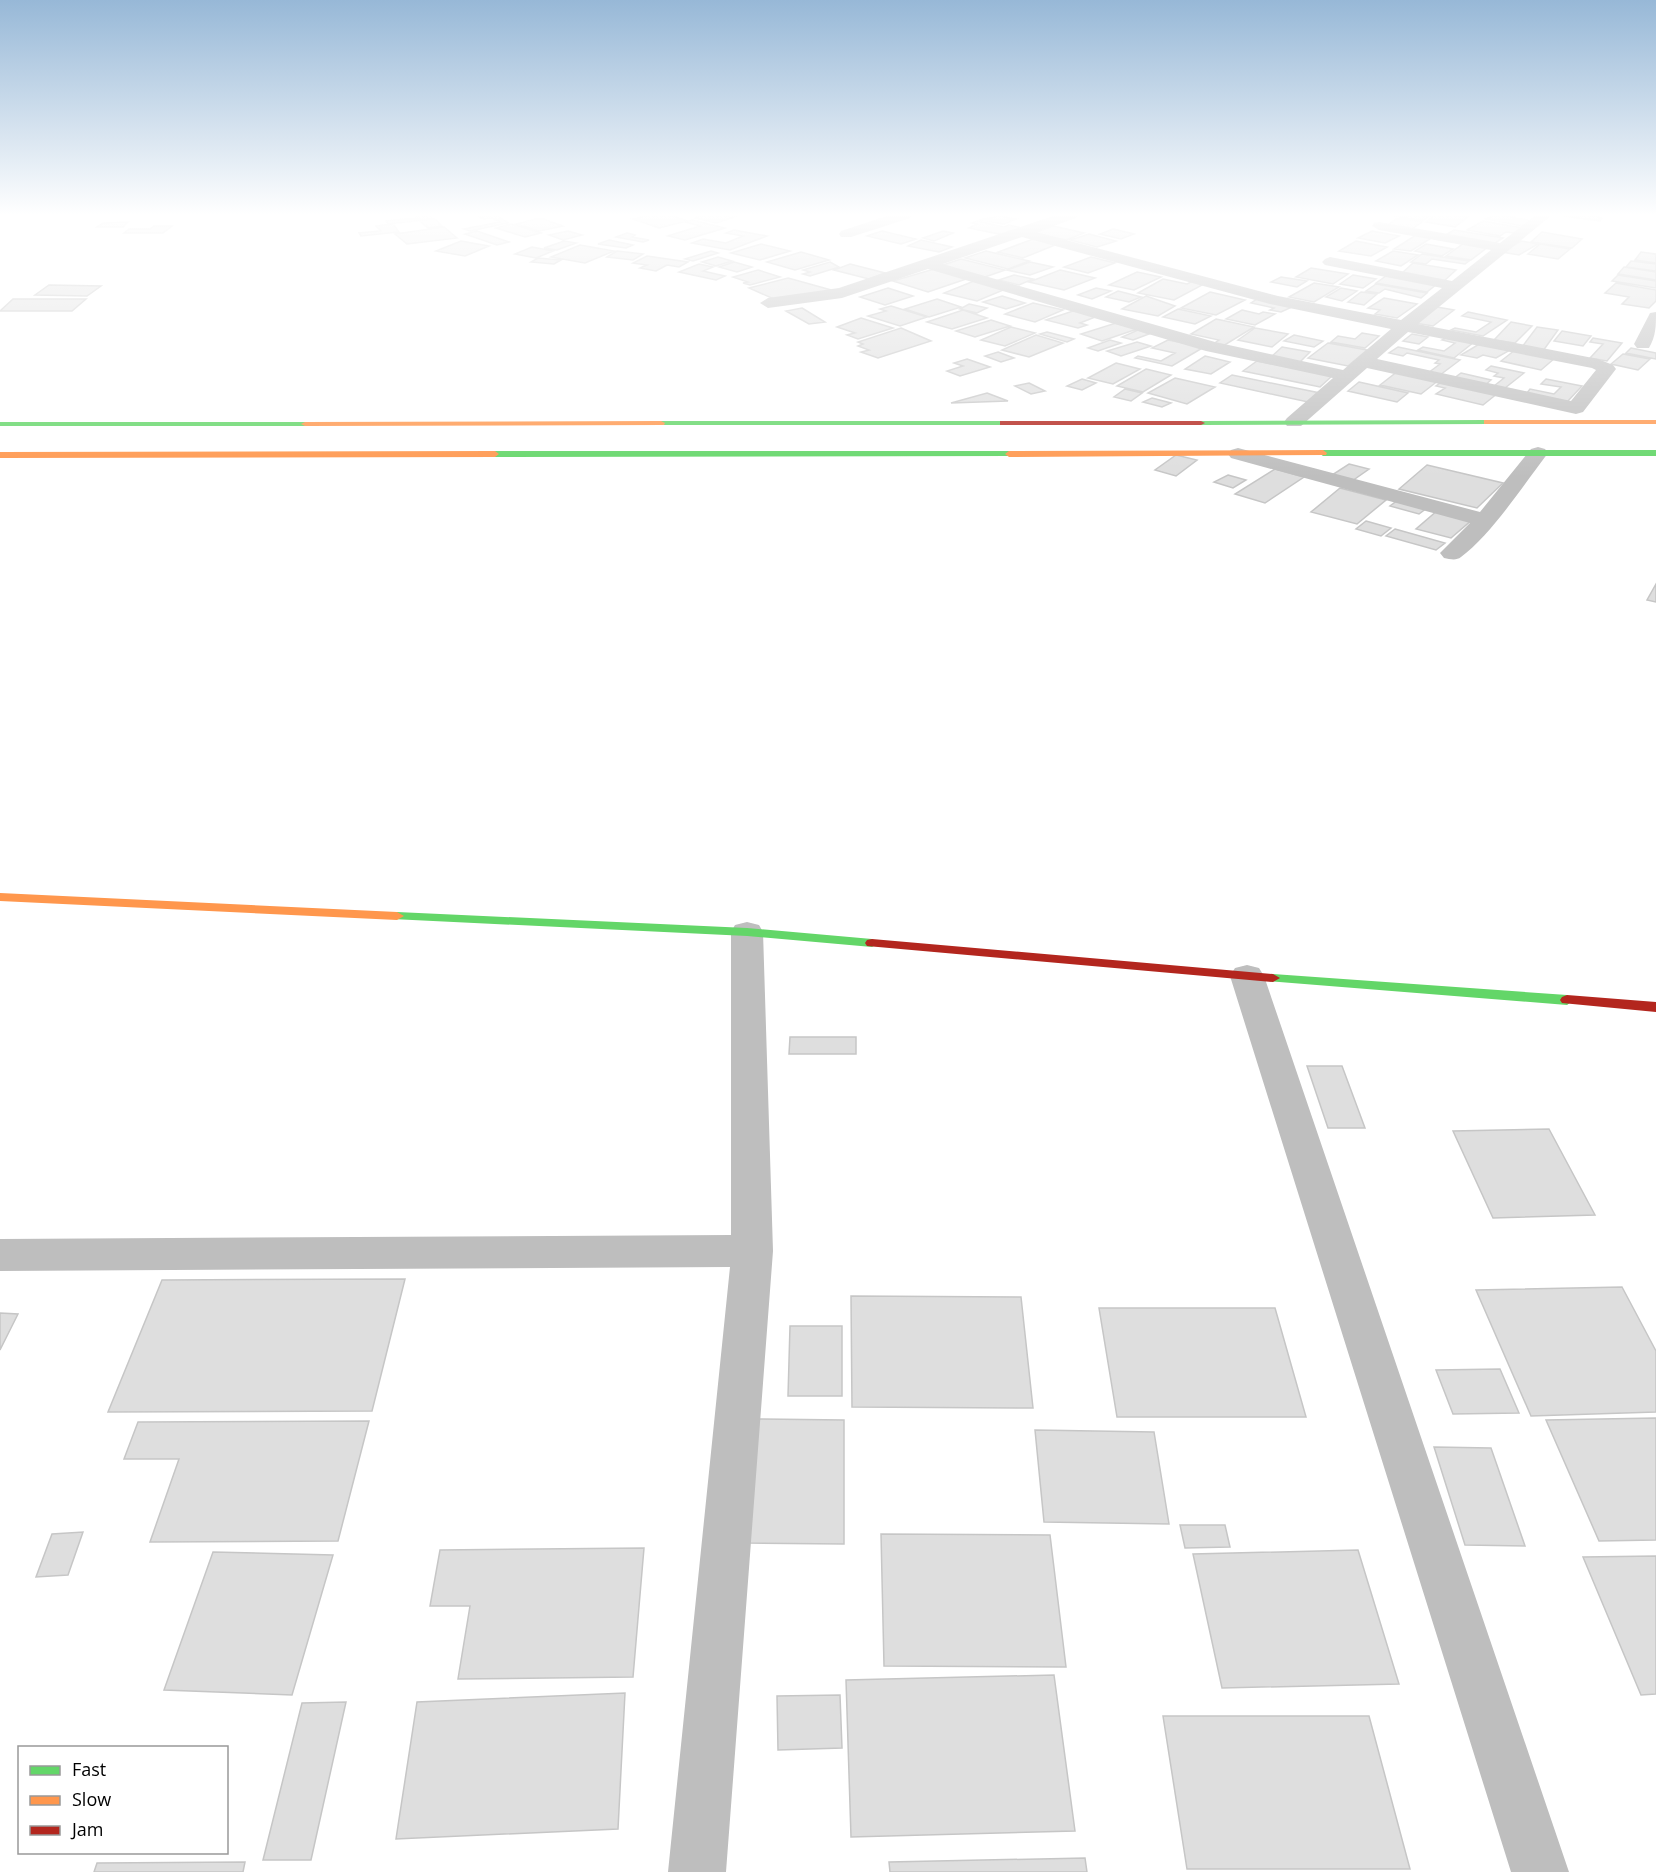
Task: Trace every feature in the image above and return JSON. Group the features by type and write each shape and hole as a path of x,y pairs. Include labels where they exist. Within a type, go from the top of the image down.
{"street":[{"path":"768,303 773,302"},
{"path":"1059,302 1212,347 1347,376"},
{"path":"1283,302 1598,364 1607,369 1576,408 1365,362"},
{"path":"1294,423 1434,302"},
{"path":"1643,344 1656,317"},
{"path":"1459,422 1485,454"},
{"path":"0,424 1656,422"},
{"path":"1452,553 1485,520 1538,453"},
{"path":"0,455 1656,453"},
{"path":"1238,454 1485,520"},
{"path":"0,897 747,932 1656,1007"},
{"path":"697,1872 752,1251 747,932"},
{"path":"1247,975 1540,1872"},
{"path":"0,1255 752,1251"}],"building":[{"path":"9,302 82,302 72,311 0,311"},
{"path":"926,302 947,302 961,307 929,317 905,309"},
{"path":"984,302 1025,303 1006,309"},
{"path":"1134,302 1164,302 1175,306 1158,316 1122,309"},
{"path":"1191,302 1240,302 1216,315 1181,308"},
{"path":"1272,302 1292,307 1281,312 1270,310 1274,308 1251,303"},
{"path":"1350,302 1367,302 1364,305"},
{"path":"1377,302 1417,304 1397,318 1375,314 1380,310 1368,308"},
{"path":"1624,302 1655,302 1649,308 1622,304"},
{"path":"1033,303 1063,310 1035,322 1005,314"},
{"path":"969,304 987,308 977,313 960,309"},
{"path":"891,306 927,317 900,326 868,316 886,311 880,309"},
{"path":"1437,307 1454,310 1433,326 1415,323"},
{"path":"802,308 825,322 809,324 786,311"},
{"path":"1178,309 1211,316 1195,324 1163,317"},
{"path":"963,310 987,318 952,329 927,322"},
{"path":"1076,310 1098,316 1080,323 1087,325 1078,328 1046,320"},
{"path":"1242,310 1259,314 1263,312 1275,314 1255,325 1226,319"},
{"path":"1468,312 1507,320 1483,336 1451,330 1455,328 1476,332 1491,322 1462,316"},
{"path":"861,318 893,328 858,339 847,335 855,333 837,327"},
{"path":"1216,319 1254,327 1223,346 1213,344 1219,340 1191,334"},
{"path":"991,320 1010,326 975,337 956,331"},
{"path":"1511,322 1532,326 1515,343 1494,340"},
{"path":"1116,323 1137,329 1102,341 1081,334"},
{"path":"1011,327 1035,333 1005,346 981,340"},
{"path":"1537,327 1558,330 1543,351 1522,347"},
{"path":"901,328 931,341 878,358 861,352 869,350 858,346 863,344 858,342"},
{"path":"1255,328 1288,334 1272,347 1238,340"},
{"path":"1138,330 1149,334 1133,340 1122,337"},
{"path":"1562,331 1591,336 1583,346 1554,341"},
{"path":"1047,332 1074,339 1067,342 1040,334"},
{"path":"1362,333 1379,336 1365,348 1331,342 1338,336 1355,339"},
{"path":"1412,334 1428,337 1419,344 1403,341"},
{"path":"1036,335 1063,343 1029,357 1002,350"},
{"path":"1294,335 1323,341 1314,347 1284,341"},
{"path":"1447,337 1474,342 1454,358 1418,350 1423,347 1444,351 1455,343 1442,340"},
{"path":"1593,338 1622,343 1607,361 1590,358 1603,344 1590,342"},
{"path":"1110,340 1121,343 1098,351 1088,348"},
{"path":"1168,340 1204,347 1172,366 1135,358 1138,356 1161,361 1175,353 1152,348"},
{"path":"1137,342 1151,346 1121,356 1107,351"},
{"path":"1328,343 1367,350 1348,366 1308,358"},
{"path":"1481,343 1510,350 1496,358 1483,355 1477,358 1461,355"},
{"path":"1282,347 1310,352 1300,362 1271,357"},
{"path":"1398,347 1460,360 1440,375 1428,373 1440,364 1435,363 1439,360 1407,353 1403,356 1389,353"},
{"path":"1631,348 1656,353 1656,359 1626,353"},
{"path":"1515,350 1555,358 1541,370 1501,361"},
{"path":"998,352 1014,358 1001,362 985,356"},
{"path":"1623,354 1650,359 1638,370 1611,364"},
{"path":"1205,356 1230,362 1211,374 1185,369"},
{"path":"967,359 990,367 960,376 947,371 963,366 954,363"},
{"path":"1257,361 1332,376 1320,387 1243,371"},
{"path":"1116,363 1140,369 1113,384 1088,378"},
{"path":"1491,366 1524,373 1505,388 1494,386 1504,378 1494,376 1498,373 1486,370"},
{"path":"1146,369 1171,375 1143,392 1117,386"},
{"path":"1398,371 1439,380 1421,394 1380,385"},
{"path":"1461,373 1491,380 1484,386 1453,379"},
{"path":"1232,375 1320,393 1308,402 1220,383"},
{"path":"1175,378 1215,387 1187,404 1148,393"},
{"path":"1082,379 1096,383 1082,390 1067,386"},
{"path":"1546,379 1582,386 1567,402 1526,394 1530,389 1554,394 1561,387 1541,384"},
{"path":"1443,381 1498,393 1483,405 1436,394 1445,388 1436,386"},
{"path":"1359,382 1408,393 1397,402 1348,391"},
{"path":"1029,383 1045,391 1031,394 1015,386"},
{"path":"1125,389 1142,393 1131,401 1114,397"},
{"path":"987,393 1008,401 951,403"},
{"path":"1152,398 1171,403 1162,407 1143,402"},
{"path":"1176,455 1197,460 1176,476 1155,470"},
{"path":"1349,464 1369,469 1352,481 1332,475"},
{"path":"1427,465 1503,483 1477,508 1399,489"},
{"path":"1275,469 1304,477 1265,503 1235,494"},
{"path":"1228,475 1246,480 1233,488 1214,482"},
{"path":"1340,488 1386,500 1357,524 1311,512"},
{"path":"1398,500 1427,508 1419,514 1390,506"},
{"path":"1438,510 1473,519 1451,538 1416,529"},
{"path":"1366,521 1391,528 1381,536 1356,529"},
{"path":"1395,529 1445,543 1436,550 1386,536"},
{"path":"1656,584 1656,602 1647,600"},
{"path":"790,1037 856,1037 856,1054 789,1054"},
{"path":"1307,1066 1342,1066 1365,1128 1328,1128"},
{"path":"1549,1129 1595,1215 1493,1218 1453,1131"},
{"path":"405,1279 372,1411 108,1412 162,1280"},
{"path":"1622,1287 1656,1351 1656,1412 1531,1416 1476,1290"},
{"path":"851,1296 1021,1297 1033,1408 852,1407"},
{"path":"1099,1308 1275,1308 1306,1417 1117,1417"},
{"path":"0,1313 18,1314 0,1350"},
{"path":"790,1326 842,1326 842,1396 788,1396"},
{"path":"1500,1369 1519,1413 1453,1414 1436,1370"},
{"path":"1656,1418 1656,1540 1599,1541 1546,1420"},
{"path":"756,1419 844,1420 844,1544 749,1543"},
{"path":"369,1421 338,1541 150,1542 179,1459 124,1459 138,1422"},
{"path":"1035,1430 1154,1432 1169,1524 1044,1522"},
{"path":"1434,1447 1491,1448 1525,1546 1465,1545"},
{"path":"1180,1525 1225,1525 1230,1547 1185,1548"},
{"path":"83,1532 68,1575 36,1577 52,1534"},
{"path":"881,1534 1050,1535 1066,1667 884,1666"},
{"path":"644,1548 633,1677 458,1679 470,1606 430,1606 440,1550"},
{"path":"1358,1550 1399,1684 1222,1688 1193,1554"},
{"path":"213,1552 333,1555 292,1695 164,1690"},
{"path":"1656,1556 1656,1694 1641,1695 1583,1557"},
{"path":"1054,1675 1075,1831 851,1837 846,1680"},
{"path":"625,1693 618,1829 396,1839 417,1702"},
{"path":"840,1695 842,1748 778,1750 777,1696"},
{"path":"346,1702 311,1860 263,1860 302,1703"},
{"path":"1163,1716 1369,1716 1410,1869 1187,1869"},
{"path":"1085,1858 1087,1872 890,1872 889,1862"},
{"path":"245,1862 243,1872 94,1872 97,1863"}],"traffic: fast":[{"path":"1201,423 1487,422"},
{"path":"661,423 1003,423"},
{"path":"0,424 305,424"},
{"path":"1323,453 1656,453"},
{"path":"495,454 1009,454"},
{"path":"397,916 747,932 872,943"},
{"path":"1273,978 1567,1000"}],"traffic: slow":[{"path":"1487,422 1656,422"},
{"path":"305,424 661,423"},
{"path":"1009,454 1323,453"},
{"path":"0,455 495,454"},
{"path":"0,897 397,916"}],"traffic: jam":[{"path":"1003,423 1201,423"},
{"path":"872,943 1273,978"},
{"path":"1567,1000 1656,1007"}]}
